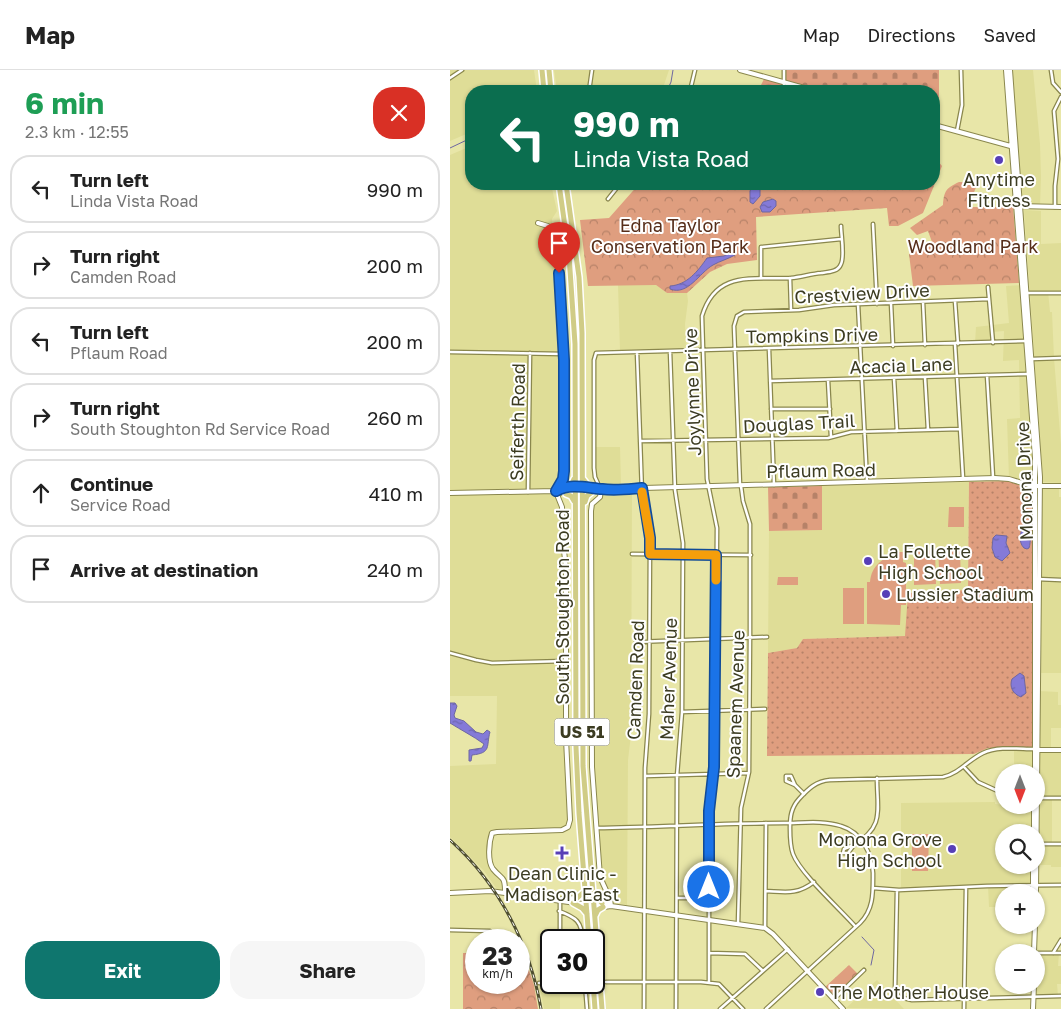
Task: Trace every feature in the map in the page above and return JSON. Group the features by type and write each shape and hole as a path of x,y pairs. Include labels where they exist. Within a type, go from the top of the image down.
{"main road":[{"path":"542,70 543,85"},
{"path":"549,70 550,85"},
{"name":"South Stoughton Road","path":"560,190 569,255 574,322 576,474 583,507 583,749 593,894 587,914 589,929"},
{"name":"South Stoughton Road","path":"567,190 579,276 583,365 583,479 575,503 576,747 586,891 594,917 595,929"},
{"path":"576,451 582,536"},
{"path":"575,503 566,491 576,474"},
{"path":"583,479 593,490 587,496 583,507"},
{"path":"581,837 594,929"},
{"path":"586,891 574,901 587,914"},
{"path":"593,894 602,905 594,917"},
{"path":"594,994 595,1009"},
{"name":"South Stoughton Road","path":"601,994 602,1009"}],"street":[{"path":"450,78 462,70"},
{"path":"590,85 592,70"},
{"path":"691,85 695,70"},
{"path":"740,70 794,85"},
{"path":"784,70 784,82"},
{"path":"957,131 962,106 961,70"},
{"name":"Monona Drive","path":"1008,70 1038,486 1035,764"},
{"path":"1051,70 1053,83 1061,92"},
{"path":"1055,207 1058,159 1054,111 1061,97"},
{"path":"940,127 1014,147"},
{"path":"608,199 615,190"},
{"path":"1018,206 1061,207"},
{"path":"538,223 548,226 554,234 560,285 563,354 564,474 556,491 601,490 600,498 593,503 591,511 591,743 600,877 610,896 611,906"},
{"path":"873,224 878,304"},
{"path":"841,226 842,261 838,269 790,278 762,278 761,247 841,239"},
{"name":"Joylynne Drive","path":"709,983 710,802 714,774 715,711 716,518 708,486 702,316 710,298 720,287 733,280 762,278"},
{"path":"790,278 791,310"},
{"path":"988,287 993,343"},
{"path":"1025,293 1061,293"},
{"name":"Crestview Drive","path":"738,316 744,312 825,306 989,299"},
{"path":"955,301 963,480"},
{"path":"923,302 925,345"},
{"path":"891,303 893,346"},
{"path":"858,304 867,482"},
{"name":"Spaanem Avenue","path":"738,316 734,326 738,439 743,501 750,521 751,555 748,773 741,808 738,924"},
{"name":"Tompkins Drive","path":"601,490 594,473 595,354 1028,341"},
{"path":"769,349 774,485"},
{"name":"Maher Avenue","path":"670,351 674,488 682,535 683,554 682,712 677,776 676,1009"},
{"path":"450,352 563,354"},
{"name":"Camden Road","path":"637,352 642,488 650,538 649,722 645,776 644,1009"},
{"name":"Seiferth Road","path":"528,492 530,353"},
{"path":"1030,359 1061,358"},
{"name":"Acacia Lane","path":"770,381 1031,374"},
{"path":"987,375 994,479"},
{"path":"925,377 928,430"},
{"path":"894,378 897,431"},
{"path":"828,380 832,437"},
{"path":"771,410 830,409"},
{"name":"Douglas Trail","path":"640,442 832,437 851,432 960,429"},
{"name":"Pflaum Road","path":"450,493 994,479 1009,479 1038,486 1061,486"},
{"name":"South Stoughton Road","path":"505,892 503,879 490,864 492,833 562,830 568,827 570,820 566,748 565,563 562,507 556,491"},
{"path":"632,554 751,555"},
{"path":"1038,579 1061,580"},
{"path":"636,642 767,637"},
{"path":"450,653 492,663 566,661"},
{"path":"682,712 765,709"},
{"name":"Monona Drive","path":"1036,750 1036,764"},
{"path":"855,926 814,882 793,855 790,823 794,806 814,785 824,780 943,777 953,774 977,756 990,751 1061,750"},
{"path":"964,767 978,782 995,790"},
{"path":"645,776 748,773"},
{"path":"854,846 871,832 876,822 877,778"},
{"path":"795,785 804,794"},
{"path":"1045,798 1061,798"},
{"path":"765,928 766,823"},
{"path":"596,828 710,824 825,823 840,825 862,841 871,859 873,888 870,909 864,918 766,1009"},
{"path":"1045,844 1061,844"},
{"path":"766,891 798,891 805,889 814,882"},
{"path":"1045,885 1061,885"},
{"path":"873,888 897,890 909,888 995,886"},
{"path":"964,1009 966,887"},
{"path":"897,890 895,984 898,996 905,1000 1061,996"},
{"path":"450,894 486,891 505,892 765,928 788,949 843,1009"},
{"path":"677,898 709,898"},
{"path":"560,900 560,929"},
{"path":"560,911 578,921 581,929"},
{"path":"450,930 465,930"},
{"path":"1053,953 1061,940"},
{"path":"720,1009 788,949"},
{"path":"708,953 745,954 763,971"},
{"path":"1045,953 1061,953"},
{"path":"834,999 864,970"},
{"path":"606,982 677,982 721,985 743,1009"},
{"path":"586,994 588,1009"},
{"path":"1033,1009 1034,996"}],"shaded area":[{"path":"450,70 534,70 536,85 465,85 465,135 450,141"},
{"path":"554,70 669,70 664,85 556,85"},
{"path":"1010,70 1033,70 1040,144 1040,207 1020,206"},
{"path":"465,149 465,190 552,190 557,211 552,219 562,322 564,467 557,489 561,503 566,568 566,739 570,820 566,828 492,833 491,864 501,876 505,892 499,892 484,871 450,837 450,766 496,764 497,696 450,696 450,155"},
{"path":"1024,210 1041,211 1041,244 1061,243 1061,291 1048,291 1050,312 1052,312 1061,445 1061,483 1043,482"},
{"path":"618,285 656,285 667,293 687,293 686,348 620,350"},
{"path":"1022,285 1036,486 1009,479 1007,419 1020,418 1019,360 1003,361 1004,331 992,332 993,343 975,343 976,327 1009,323 1006,286"},
{"path":"596,447 620,447 621,486 609,487 602,484 596,474"},
{"name":"La Follette High School","path":"969,482 968,590 908,593 906,636 803,639 797,648 768,653 769,531 822,530 822,486"},
{"path":"1040,486 1059,486 1059,497 1061,497 1061,673 1039,673"},
{"path":"632,491 631,735 628,760 627,905 614,902 602,879 594,780 593,508 594,504 601,499 604,493"},
{"path":"1039,691 1058,692 1058,705 1061,705 1061,728 1051,728 1051,749 1061,750 1061,798 1052,798 1052,844 1061,844 1061,867 1045,865 1045,824 1037,824 1037,814 1045,814 1045,764 1038,764"},
{"path":"1014,749 1034,749 1035,764 1014,764"},
{"name":"Monona Grove High School","path":"995,802 995,814 1034,814 1034,824 995,824 995,874 1033,874 1033,884 995,884 995,907 989,907 988,886 901,890 901,803"},
{"path":"1045,953 1059,953 1058,966 1061,966 1061,984 1057,984 1058,996 1034,996 1034,994 1045,994"},
{"path":"877,980 904,1009 846,1008"},
{"path":"541,994 560,994 560,1009 544,1009"}],"green space":[{"path":"784,70 939,70 939,85 794,85 784,82"},
{"path":"764,79 786,85 761,85"},
{"name":"Woodland Park","path":"959,182 971,182 977,185 968,207 1013,206 1019,283 913,286 909,254 932,242 928,231 917,235 910,228 943,205 946,190"},
{"name":"Edna Taylor Conservation Park","path":"634,190 932,190 923,213 898,226 889,226 887,208 756,217 757,260 727,264 710,272 687,293 667,293 656,285 588,286 580,220 609,218"},
{"path":"1007,481 1032,487 1032,747 988,748 974,754 767,756 768,653 797,648 803,639 905,636 908,593 968,590 969,482"},
{"path":"822,486 822,530 769,531 768,487"},
{"path":"949,507 964,507 964,527 948,527"},
{"path":"935,550 936,584 914,585 914,551"},
{"path":"938,550 960,550 961,583 940,584"},
{"name":"Lussier Stadium","path":"892,552 903,552 903,562 906,563 906,605 901,605 900,625 867,624 867,582 870,582 877,565"},
{"path":"778,577 798,577 798,585 777,585"},
{"path":"843,588 864,588 864,624 843,624"},
{"path":"912,834 929,834 928,871 912,871"},
{"path":"463,953 465,953 465,994 530,994 530,973 538,1009 463,1009"},
{"path":"849,965 858,974 834,995 825,987"}],"water":[{"path":"760,190 760,196 753,204 750,202 750,191"},
{"path":"773,199 776,201 776,206 770,212 762,212 760,207 763,202"},
{"path":"734,251 736,252 735,255 713,265 688,287 676,290 670,289 670,286 682,283 692,277 707,258 724,256"},
{"path":"1024,525 1027,525 1030,532 1030,545 1027,549 1022,546 1020,540"},
{"path":"996,535 1007,536 1006,543 1010,553 1002,561 995,557 992,548 993,538"},
{"path":"1020,673 1024,676 1026,693 1021,697 1011,687 1012,679"},
{"path":"450,703 455,703 457,706 455,718 464,721 476,732 483,734 487,730 490,732 487,748 483,753 472,755 471,761 469,761 469,750 482,748 484,744 450,723"}],"waterway":[{"path":"670,85 673,70"},
{"path":"450,148 465,141"},
{"path":"862,937 874,950 871,965"}],"railway":[{"path":"450,840 468,857 483,876 510,917 529,962 541,1009"}],"slow traffic":[{"path":"642,492 650,538 650,554 716,555 716,580"}],"place":[{"name":"Anytime Fitness","path":"999,160"},
{"name":"La Follette High School","path":"868,561"},
{"name":"Lussier Stadium","path":"886,594"},
{"name":"Monona Grove High School","path":"952,849"},
{"name":"Dean Clinic - Madison East","path":"562,853"},
{"name":"The Mother House","path":"820,992"}],"route":[{"path":"559,273 564,360 564,476 556,491 562,488 583,487 601,490 642,488 642,498 650,538 650,554 716,555 714,767 709,811 709,887"}]}
